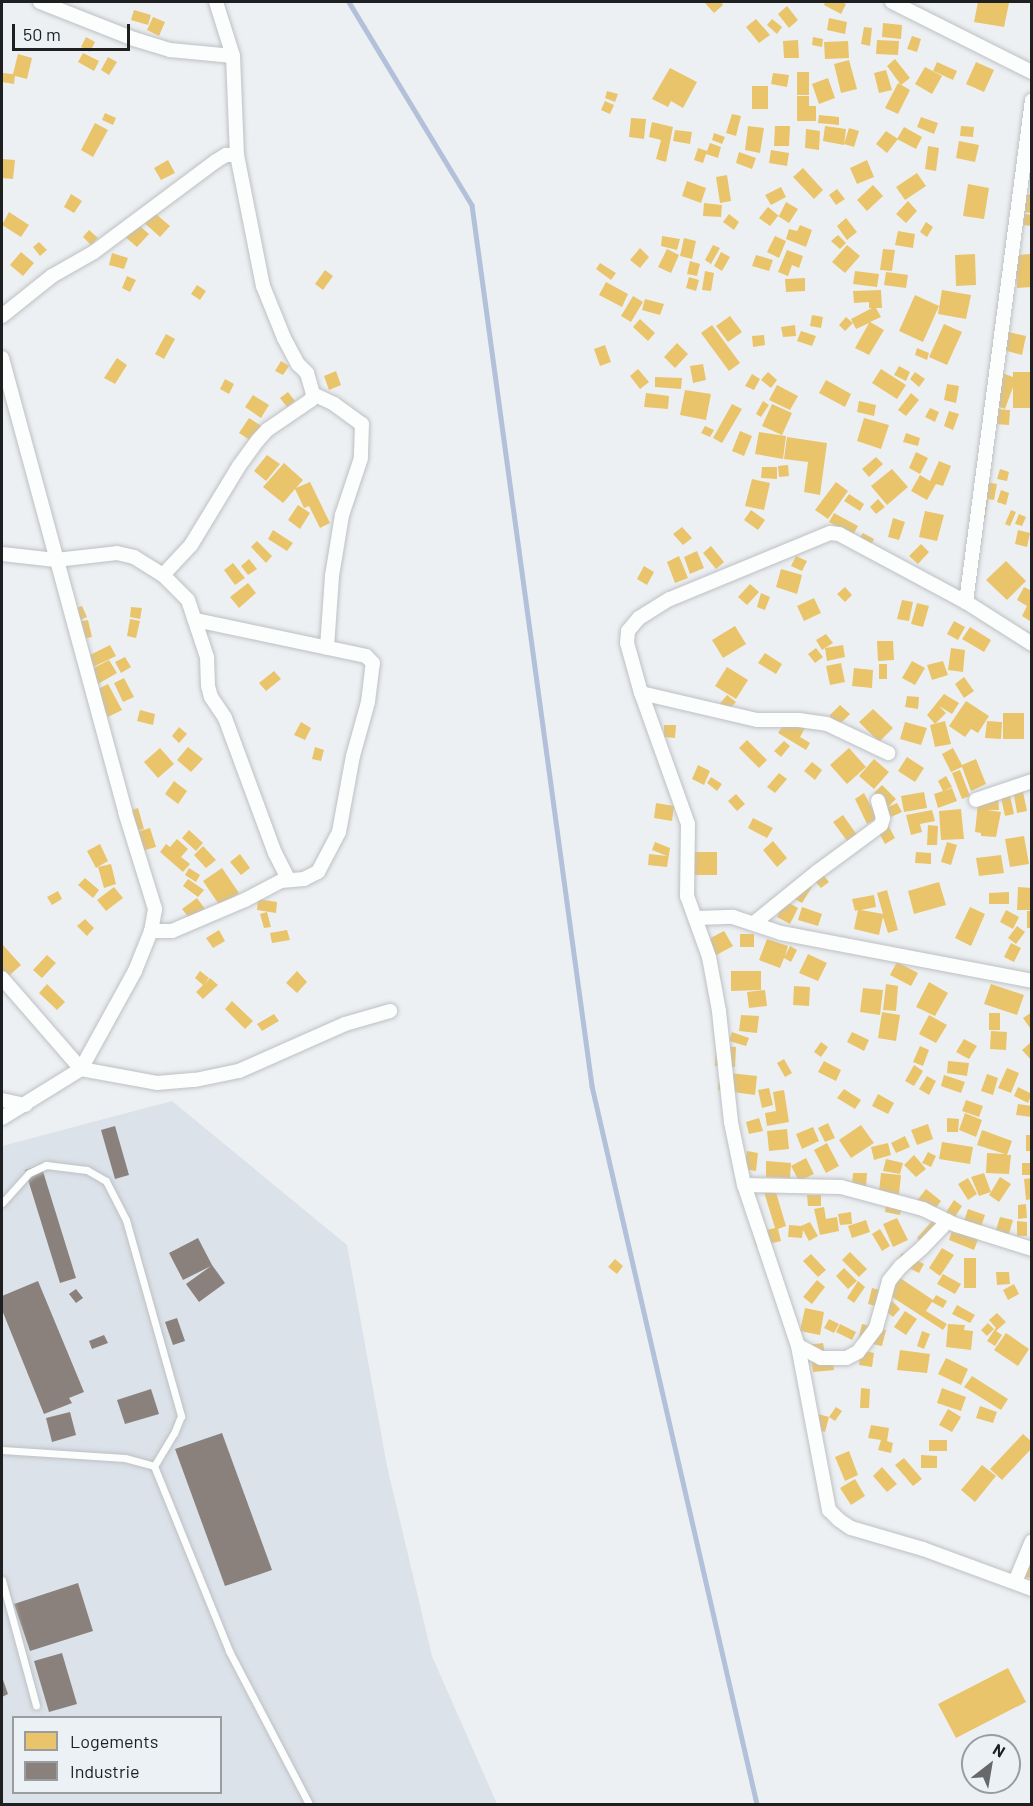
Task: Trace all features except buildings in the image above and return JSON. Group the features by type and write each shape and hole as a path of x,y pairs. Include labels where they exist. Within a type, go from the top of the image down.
{"street":[{"path":"40,2 123,35 170,50 233,56"},
{"path":"164,575 191,545 239,466 258,440 267,430 311,400 313,394 307,373 298,364 284,338 263,286 237,155 233,56 216,2"},
{"path":"892,2 1032,72"},
{"path":"966,602 1032,100"},
{"path":"2,316 47,279 94,252 216,161 226,155 237,155"},
{"path":"2,358 125,812 155,909 151,932 135,971 81,1069 2,1118"},
{"path":"313,394 334,404 356,419 362,424 363,433 361,459 342,515 332,576 327,648"},
{"path":"1032,644 966,602 839,534 830,533 758,565 670,598 639,618 628,631 627,643 640,693 688,824 687,896 697,918 709,957 719,1011 731,1122 744,1185 798,1346 829,1509 851,1528 923,1549 1032,1589"},
{"path":"2,554 56,560 117,553 147,563 164,575 188,600 207,657 208,686 211,698 225,718 275,853 288,879"},
{"path":"151,932 172,931 288,879 304,879 318,872 339,832 353,756 368,702 372,663 370,658 195,620"},
{"path":"640,693 757,720 799,720 827,724 888,753"},
{"path":"976,800 1032,782"},
{"path":"754,923 881,825 883,818 878,801"},
{"path":"697,918 733,917 781,933 1032,981"},
{"path":"2,978 81,1069 157,1083 219,1076 239,1071 345,1024 390,1011"},
{"path":"2,1100 25,1105"},
{"path":"744,1185 841,1187 923,1209 948,1221 1032,1249"},
{"path":"798,1346 821,1358 846,1358 858,1352 876,1328 889,1281 901,1266 948,1221"},
{"path":"1015,1582 1032,1541"}],"lane":[{"path":"2,1203 29,1173 46,1165 87,1170 106,1181 126,1220 181,1416 174,1433 154,1466"},
{"path":"2,1450 126,1458 154,1466"},
{"path":"154,1466 229,1651 309,1804"},
{"path":"2,1580 36,1705"}],"shaded area":[{"path":"172,1101 347,1245 387,1466 432,1656 497,1804 2,1804 2,1146"}],"waterway":[{"path":"349,2 472,205 592,1086 757,1804"}]}
